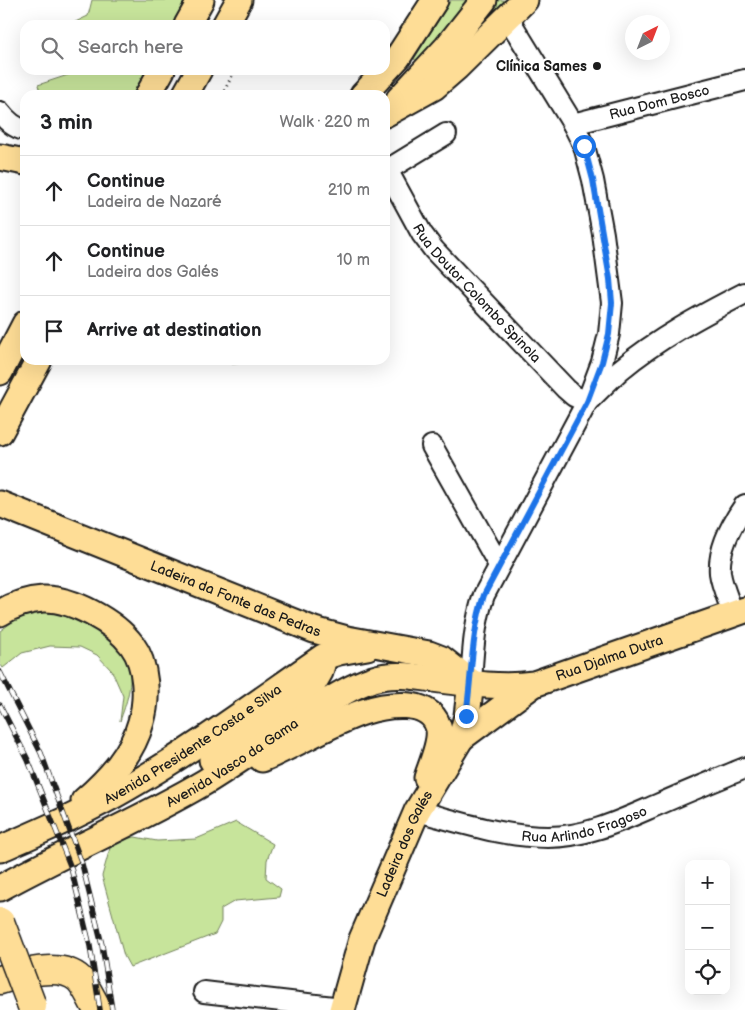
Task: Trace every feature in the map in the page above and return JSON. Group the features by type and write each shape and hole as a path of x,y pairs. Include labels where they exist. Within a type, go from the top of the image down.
{"highway":[{"path":"0,922 33,1008"},
{"path":"0,980 50,969 62,970 79,979 98,1010"}],"main road":[{"path":"190,20 201,0"},
{"path":"228,20 238,0"},
{"path":"390,66 398,57 435,0"},
{"path":"390,108 447,47 484,0"},
{"path":"390,110 434,87 458,67 517,9"},
{"path":"398,57 420,76"},
{"path":"151,90 159,75"},
{"path":"188,90 196,75"},
{"path":"368,90 381,75"},
{"path":"0,372 20,334"},
{"path":"0,432 36,365"},
{"name":"Ladeira da Fonte das Pedras","path":"0,504 314,630 347,639 429,654 442,660 471,682"},
{"path":"0,613 20,603 44,599 67,603 91,612 112,625 132,645 142,668 145,694 142,721 133,744 105,782 62,822"},
{"name":"Rua Djalma Dutra","path":"471,682 513,686 534,684 739,612"},
{"path":"155,809 250,730 313,684 320,672 323,657 314,630"},
{"name":"Avenida Presidente Costa e Silva","path":"0,849 62,822 125,790 160,769 323,657 357,648 384,646"},
{"name":"Avenida Vasco da Gama","path":"0,888 155,809 205,781 325,703 354,687 374,679 395,676 416,676 471,682"},
{"name":"Ladeira dos Galés","path":"342,1009 362,939 417,811 461,738 471,682"},
{"path":"461,738 534,684"},
{"path":"205,781 272,755 364,712 398,705 414,706 425,710 434,717 439,727 439,739 417,811"}],"street":[{"path":"471,682 477,620 484,595 587,402 602,362 609,334 612,303 603,234 593,180 584,146 517,9"},
{"name":"Rua Dom Bosco","path":"573,124 745,80"},
{"path":"0,112 8,122 20,129"},
{"path":"390,166 446,134"},
{"name":"Rua Doutor Colombo Spinola","path":"390,175 422,234 434,250 566,389 574,396 587,402"},
{"path":"587,402 621,370 653,347 688,323 745,293"},
{"path":"432,446 499,565"},
{"path":"739,612 720,574 720,555 728,535 744,514"},
{"name":"Rua Arlindo Fragoso","path":"417,811 500,832 527,836 566,836 610,825 743,774"},
{"path":"204,992 342,1009"}],"path":[{"path":"225,90 233,75"}],"green space":[{"path":"92,0 192,0 182,20 80,20 88,16"},
{"path":"451,0 510,0 440,75 414,59"},
{"path":"68,75 157,75 151,90 40,90 38,85"},
{"path":"59,612 71,616 101,632 118,647 124,655 130,671 128,693 120,721 123,696 112,671 97,655 80,647 50,646 22,653 3,668 0,664 0,631 15,620 35,613"},
{"path":"236,822 273,844 267,860 266,878 281,889 279,897 235,901 221,909 221,922 215,934 130,967 124,956 102,876 110,848 123,839 135,837 157,841 196,839"}],"railway":[{"path":"0,672 41,753 82,864 102,945 112,1010"},
{"path":"0,705 28,760 71,868 90,946 100,1010"}],"place":[{"name":"Clínica Sames","path":"597,66"}],"route":[{"path":"466,716 471,682 474,636 484,595 587,402 602,362 609,334 612,303 610,279 593,180 584,146"}]}
